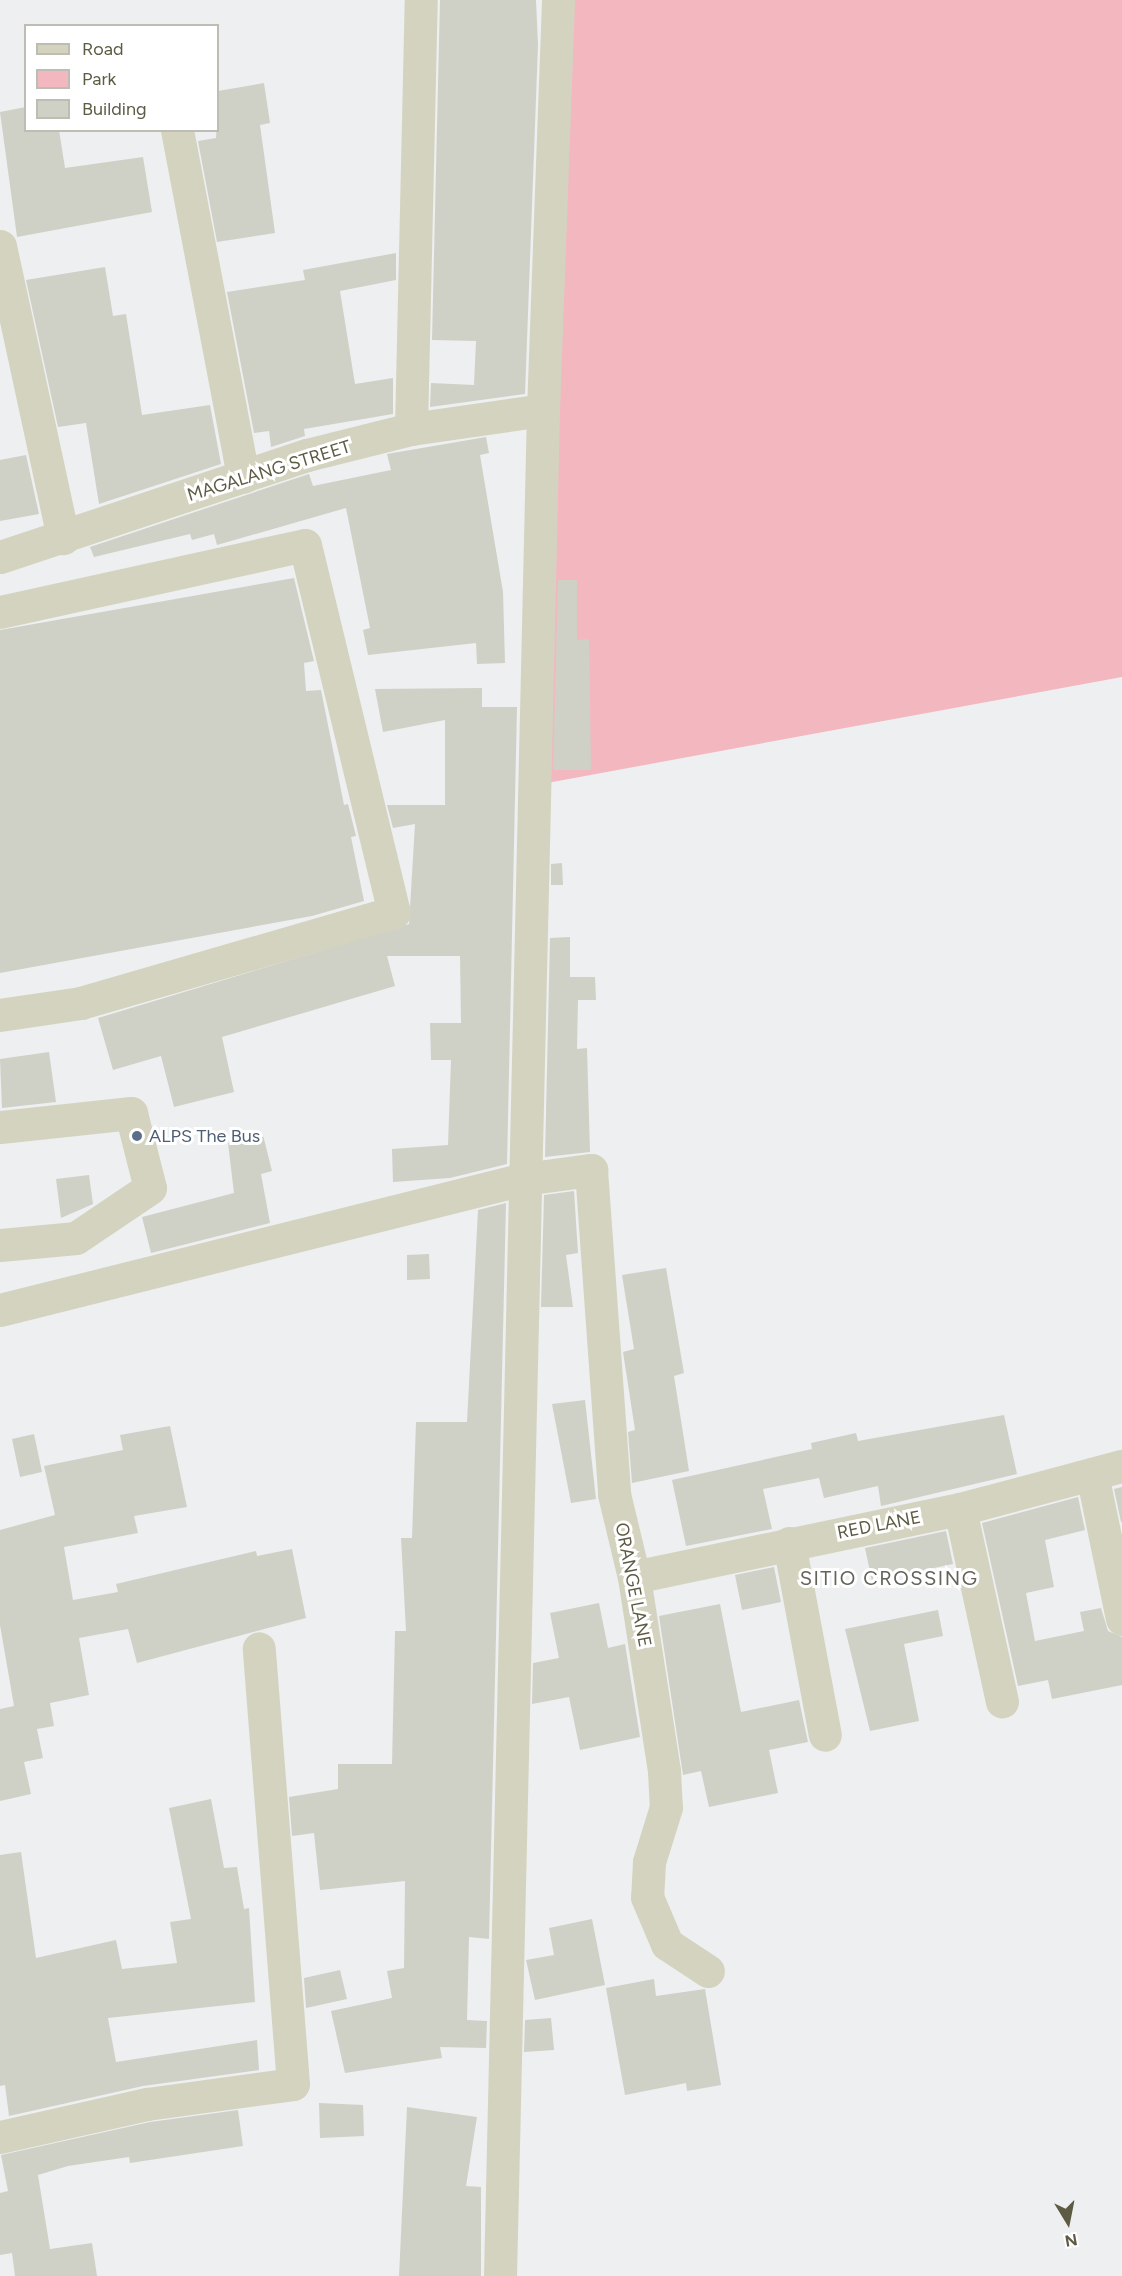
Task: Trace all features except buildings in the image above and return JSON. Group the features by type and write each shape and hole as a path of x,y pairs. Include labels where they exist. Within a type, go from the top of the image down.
{"street":[{"path":"411,429 421,0"},
{"path":"500,2276 543,410 558,0"},
{"path":"177,132 243,477"},
{"path":"0,246 63,538"},
{"name":"MAGALANG STREET","path":"0,557 243,477 411,429 543,410"},
{"path":"0,612 305,545 394,912 81,1003 0,1015"},
{"path":"0,1127 131,1113 150,1188 76,1238 0,1245"},
{"name":"ORANGE LANE","path":"525,1179 591,1170 614,1494 634,1577 666,1807 649,1862 647,1897 667,1944 708,1971"},
{"path":"0,1310 525,1179"},
{"path":"1107,1470 1122,1619"},
{"name":"RED LANE","path":"634,1577 960,1509 1107,1470"},
{"path":"960,1509 1002,1701"},
{"path":"789,1543 825,1735"},
{"path":"0,2137 147,2104 293,2084 259,1648"}],"green space":[{"path":"569,0 1122,0 1122,677 547,783"}],"place":[{"name":"ALPS The Bus","path":"137,1136"}],"district":[{"name":"SITIO CROSSING","path":"889,1578"}]}
